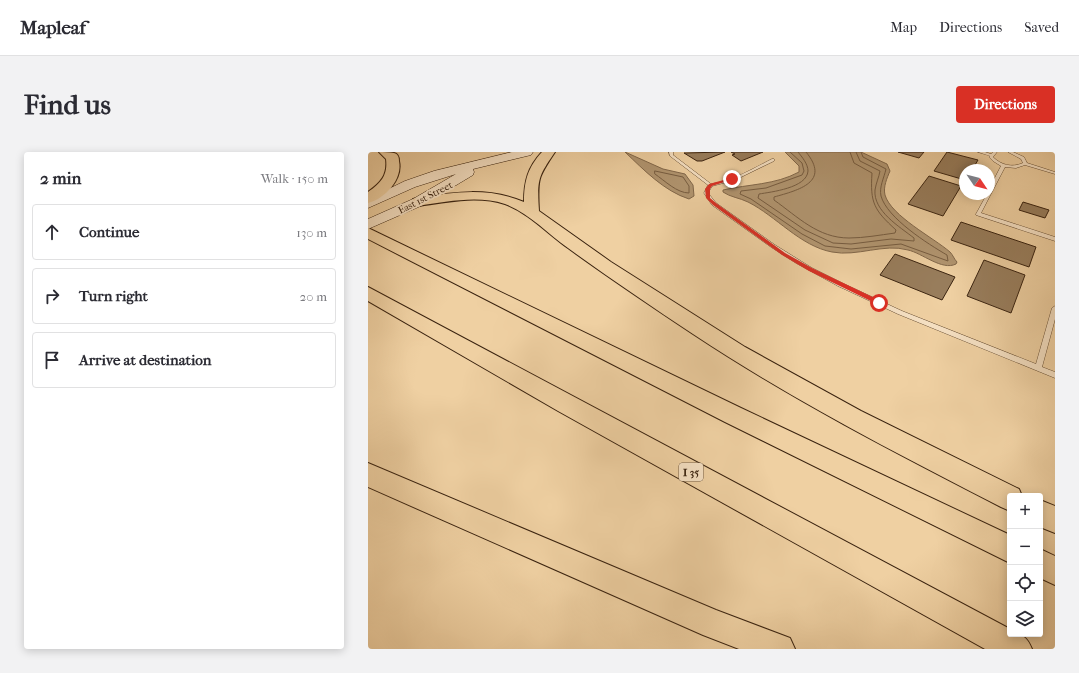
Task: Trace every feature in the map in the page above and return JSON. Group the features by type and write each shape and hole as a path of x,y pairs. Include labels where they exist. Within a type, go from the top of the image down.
{"highway":[{"path":"368,199 378,192 392,178 395,168 392,157 385,152"},
{"path":"532,211 531,180 540,162 549,152"},
{"path":"418,202 460,196 484,195 509,201 532,211 567,240 704,332 791,384 899,443 1007,497"},
{"path":"377,238 733,415 1007,548"},
{"name":"I 35","path":"368,293 566,404 1016,649"},
{"path":"368,475 714,624 779,649"},
{"path":"1043,514 1055,520"},
{"path":"1043,565 1055,571"}],"main road":[{"name":"East 1st Street","path":"368,225 418,202 459,180 493,152"},
{"name":"East 1st Street","path":"368,204 410,184 440,174 527,152"}],"lane":[{"path":"671,152 671,155 710,185"},
{"path":"980,152 993,154 996,162 1004,165 1019,167 1025,164 1055,172"},
{"path":"1011,152 1023,158 1025,164"},
{"path":"710,185 727,181 773,160"},
{"path":"995,182 1004,165"},
{"path":"710,185 706,193 714,204 784,254 810,270 879,303 1055,375"},
{"path":"986,200 978,214 1055,239"},
{"path":"1038,368 1055,308"}],"water":[{"path":"625,152 663,169 685,174 693,185 694,196 689,199 671,191"},
{"path":"785,152 861,152 887,164 890,171 886,183 885,195 889,203 904,219 950,252 957,262 956,264 950,266 945,265 932,261 914,252 899,248 851,253 832,252 820,249 809,244 748,202 723,192 723,190 762,184 781,179 799,172 799,166"}],"building":[{"path":"725,152 702,161 697,161 684,153"},
{"path":"731,152 763,152 741,161 732,155 735,154"},
{"path":"898,152 924,152 919,158"},
{"path":"947,152 978,160 976,164 959,164 959,178 934,171"},
{"path":"929,176 959,185 959,189 943,216 908,204"},
{"path":"1023,202 1049,210 1045,218 1019,210"},
{"path":"961,222 1036,247 1029,267 951,240"},
{"path":"895,254 955,277 942,300 880,275"},
{"path":"984,260 1025,275 1011,313 967,296"}],"route":[{"path":"732,179 716,185 710,185 706,193 708,198 714,204 784,254 810,270 879,303"}]}
